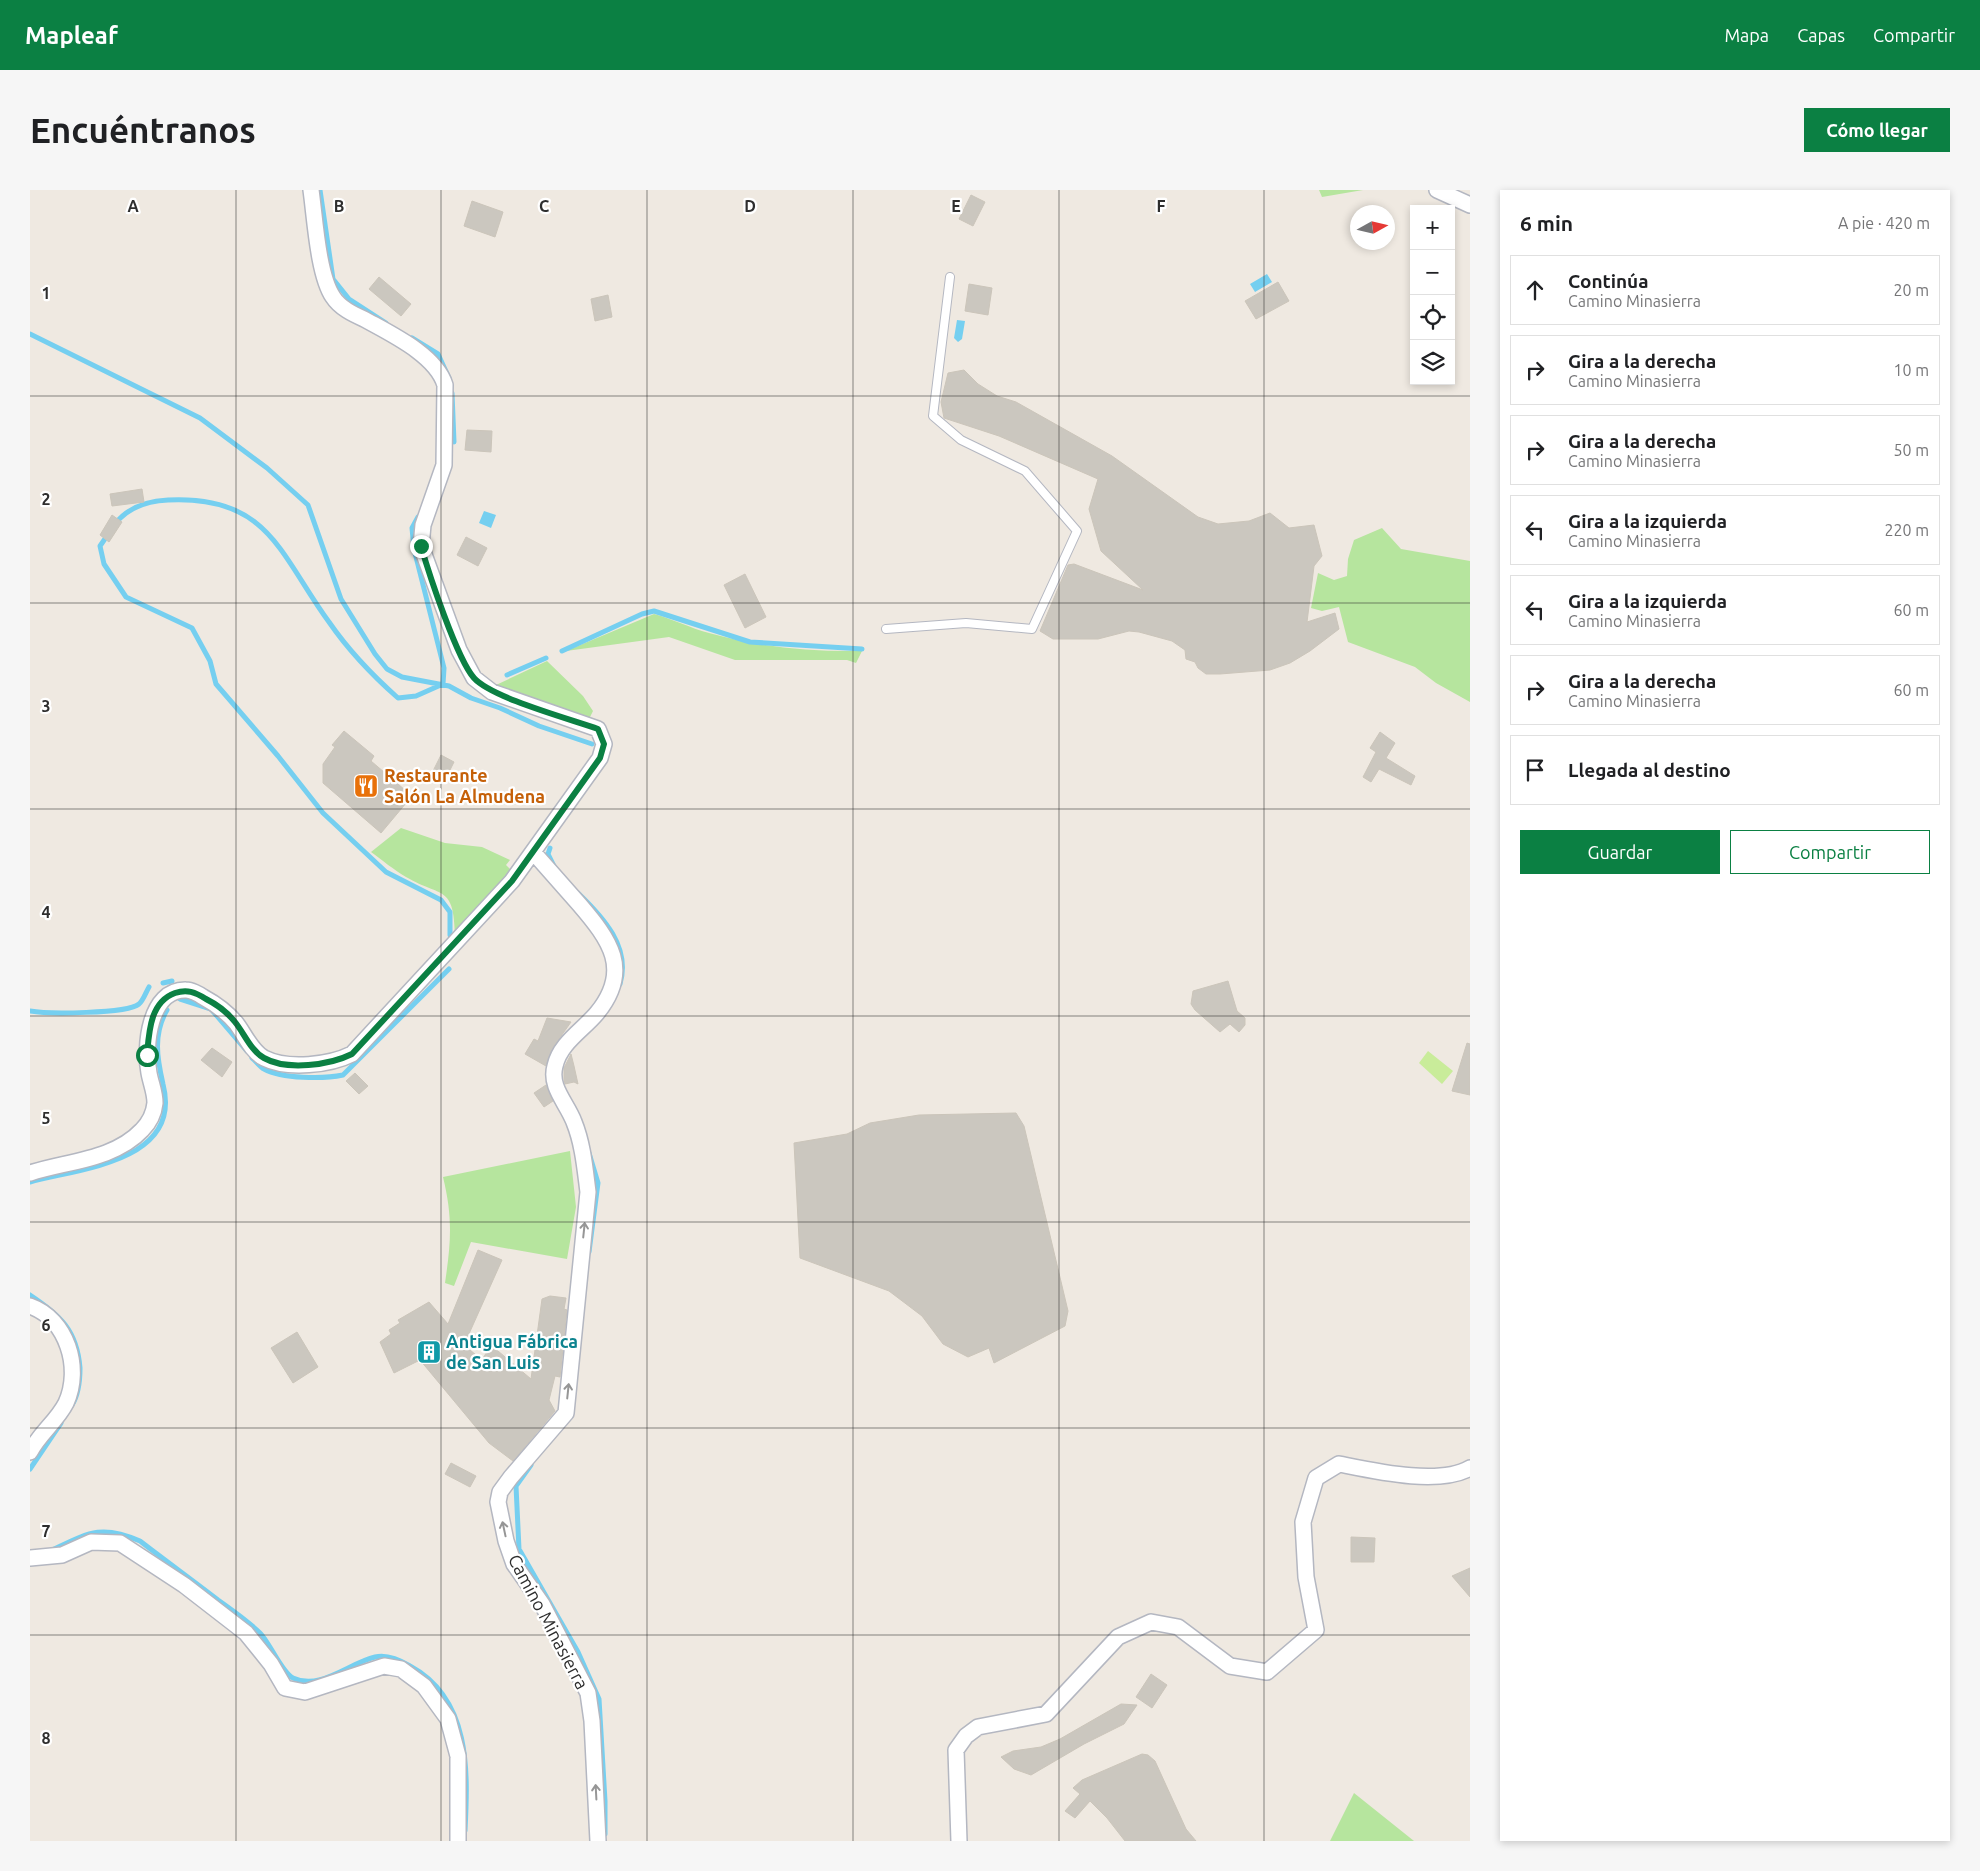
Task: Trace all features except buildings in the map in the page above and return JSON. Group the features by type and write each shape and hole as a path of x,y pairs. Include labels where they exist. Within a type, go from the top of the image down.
{"street":[{"path":"30,1173 106,1153 142,1130 151,1117 155,1105 147,1055 149,1037 158,1006 166,996 186,990 199,994 222,1008 264,1058 300,1064 325,1064 352,1054 371,1036 512,881 534,853 600,758 604,744 598,729 492,692 474,678 459,650 421,546 423,525 444,465 444,385 441,373 427,359 393,335 349,311 334,298 326,282 322,267 311,190"},
{"path":"1437,190 1470,206"},
{"name":"Camino Minasierra","path":"534,853 602,932 613,954 616,966 612,990 603,1006 562,1050 555,1066 555,1086 574,1122 582,1153 588,1192 566,1413 511,1477 500,1492 498,1502 506,1541 514,1564 542,1604 588,1693 592,1721 598,1841"},
{"path":"30,1306 47,1316 67,1341 72,1374 71,1389 66,1404 30,1452"},
{"path":"959,1841 956,1750 966,1736 978,1727 1046,1714 1118,1637 1151,1622 1178,1627 1230,1666 1267,1672 1316,1630 1306,1578 1303,1522 1316,1478 1339,1464 1403,1476 1458,1475 1470,1468"},
{"path":"30,1558 62,1555 91,1542 120,1543 184,1585 246,1632 271,1664 286,1688 305,1692 384,1666 401,1669 424,1686 448,1719 458,1756 458,1841"}],"lane":[{"path":"886,629 966,623 1032,629 1077,531 1026,470 961,440 933,416 950,277"}],"green space":[{"path":"1319,190 1363,190 1322,197"},
{"path":"1382,528 1401,549 1470,561 1470,702 1436,683 1415,667 1348,642 1339,607 1322,611 1311,608 1318,573 1334,580 1347,576 1348,559 1354,540"},
{"path":"654,614 702,631 747,642 823,651 862,651 856,663 847,660 735,660 669,637 566,651"},
{"path":"547,661 583,696 593,711 590,717 579,717 515,695 496,685"},
{"path":"401,828 445,843 482,847 510,860 506,865 512,871 455,936 452,908 449,900 444,895 406,877 371,852"},
{"path":"1428,1051 1453,1071 1442,1084 1419,1063"},
{"path":"570,1151 576,1207 567,1259 471,1242 454,1286 445,1283 449,1255 450,1218 443,1177"},
{"path":"1354,1793 1414,1841 1330,1841"}],"water":[{"path":"1267,274 1272,282 1255,292 1250,284"},
{"path":"957,320 965,321 962,339 958,342 954,338"},
{"path":"484,511 496,515 491,528 479,523"}],"waterway":[{"path":"320,190 333,279 349,299 386,323"},
{"path":"30,334 200,418 267,468 308,505 341,599 375,654 387,669 402,677 449,686 471,698 500,708 539,726 592,744"},
{"path":"412,338 438,354 449,378"},
{"path":"452,393 454,442"},
{"path":"115,524 132,509 153,502 168,500 202,501 229,508 250,519 268,534 283,553 329,622 353,653 398,698 416,696 443,684 444,668 414,549 412,528 418,517"},
{"path":"109,533 100,546 104,564 126,597 192,628 210,661 216,684 278,756 323,813 386,872 441,900 450,912 450,935"},
{"path":"562,651 642,614 654,611 750,642 862,649"},
{"path":"507,675 546,658"},
{"path":"550,848 548,854 554,866"},
{"path":"578,893 597,912 618,945 622,958 620,984"},
{"path":"252,1058 264,1069 281,1075 314,1077 343,1075 449,969"},
{"path":"163,983 172,981"},
{"path":"30,1011 53,1013 119,1010 139,1004 149,987"},
{"path":"180,999 211,1009 247,1051"},
{"path":"30,1182 75,1172 123,1157 143,1146 158,1130 165,1110 158,1055 158,1037 167,1010"},
{"path":"589,1153 598,1183 589,1252"},
{"path":"30,1295 58,1317 71,1333 75,1343 80,1377 78,1392 72,1405"},
{"path":"30,1469 61,1423"},
{"path":"531,1465 516,1486 519,1549 578,1652 599,1699 605,1834"},
{"path":"52,1550 85,1535 95,1533 115,1533 140,1541 255,1629 264,1638 285,1670 293,1678 303,1681 324,1679 365,1660 380,1656 393,1658 410,1666 430,1680 445,1697 455,1717 462,1738 465,1761 465,1831"}],"place":[{"name":"Restaurante Salón La Almudena","path":"366,786"},
{"name":"Antigua Fábrica de San Luis","path":"429,1352"}],"route":[{"path":"147,1055 152,1019 158,1006 166,996 186,990 199,994 222,1008 236,1023 252,1047 264,1058 281,1062 319,1064 330,1063 352,1054 371,1036 512,881 534,853 548,830 600,758 604,744 598,729 492,692 474,678 459,650 421,546"}]}
